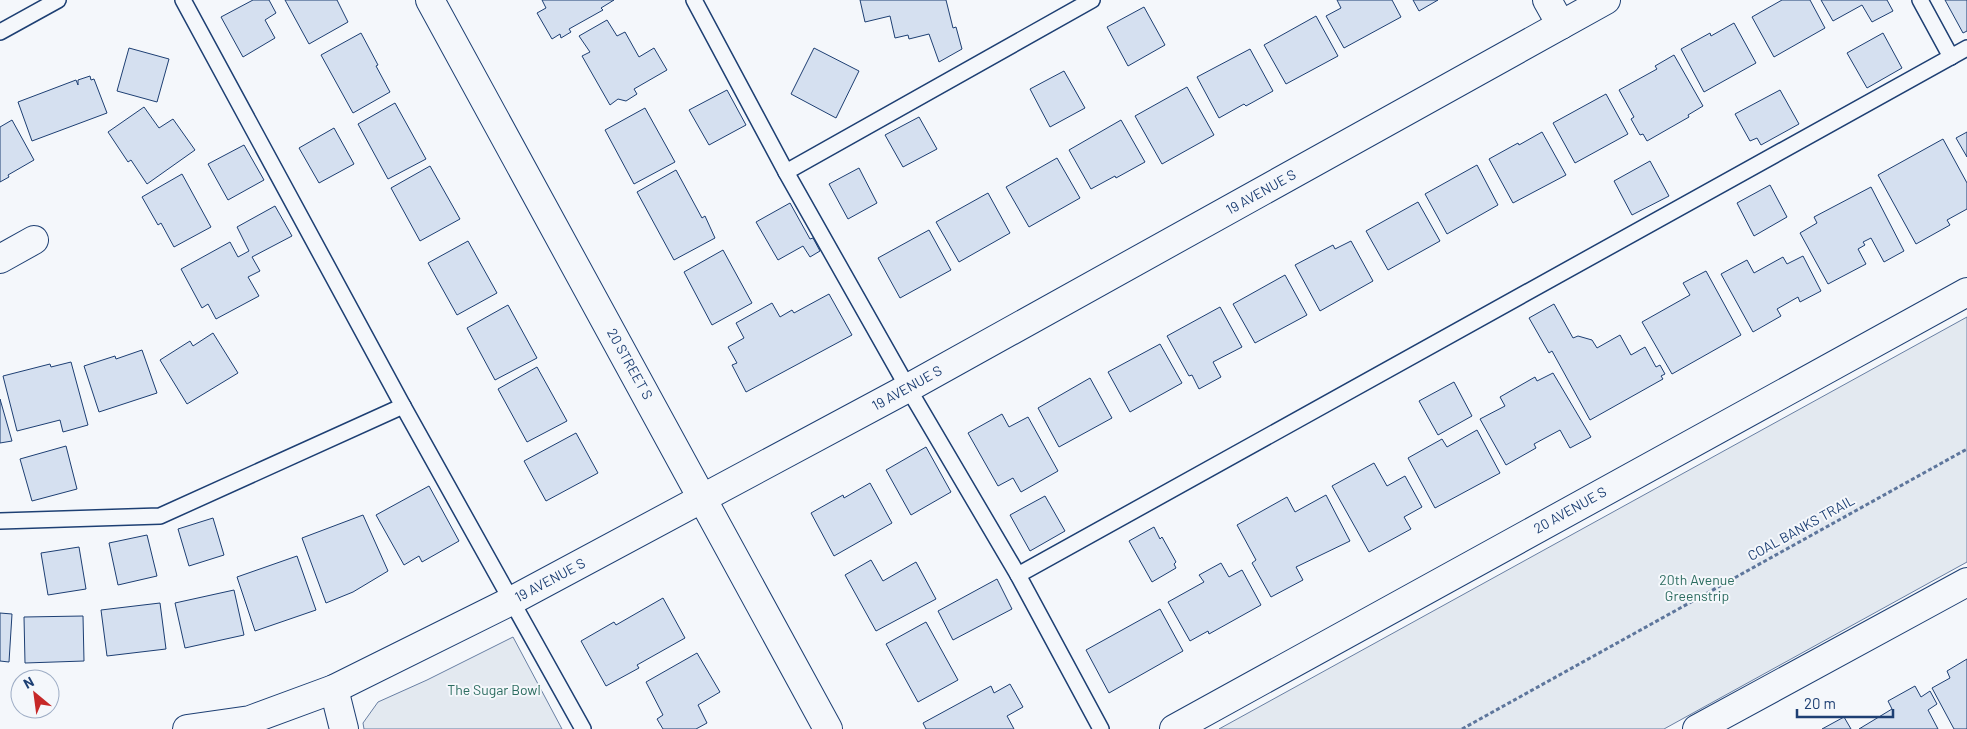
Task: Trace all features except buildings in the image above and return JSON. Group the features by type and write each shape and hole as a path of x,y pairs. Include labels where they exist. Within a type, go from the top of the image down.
{"street":[{"name":"20 STREET S","path":"430,0 828,729"},
{"path":"1547,0 1561,25"},
{"name":"19 AVENUE S","path":"187,729 250,720 334,689 511,601 908,388 1606,0"},
{"path":"0,259 34,240"},
{"name":"20 AVENUE S","path":"1174,729 1967,292"},
{"path":"1697,729 1967,582"},
{"path":"334,689 344,729"}],"lane":[{"path":"0,32 58,0"},
{"path":"183,0 403,406 583,729"},
{"path":"694,0 786,172 908,388 1018,575 1101,729"},
{"path":"786,172 1092,0"},
{"path":"1920,0 1951,57"},
{"path":"1018,575 1967,48"},
{"path":"0,521 160,516 403,406"}],"path":[{"name":"COAL BANKS TRAIL","path":"1462,729 1967,449"}],"green space":[{"name":"20th Avenue Greenstrip","path":"1967,317 1967,562 1664,729 1219,729"},
{"name":"The Sugar Bowl","path":"513,637 562,729 364,729 363,723 378,702"}]}
